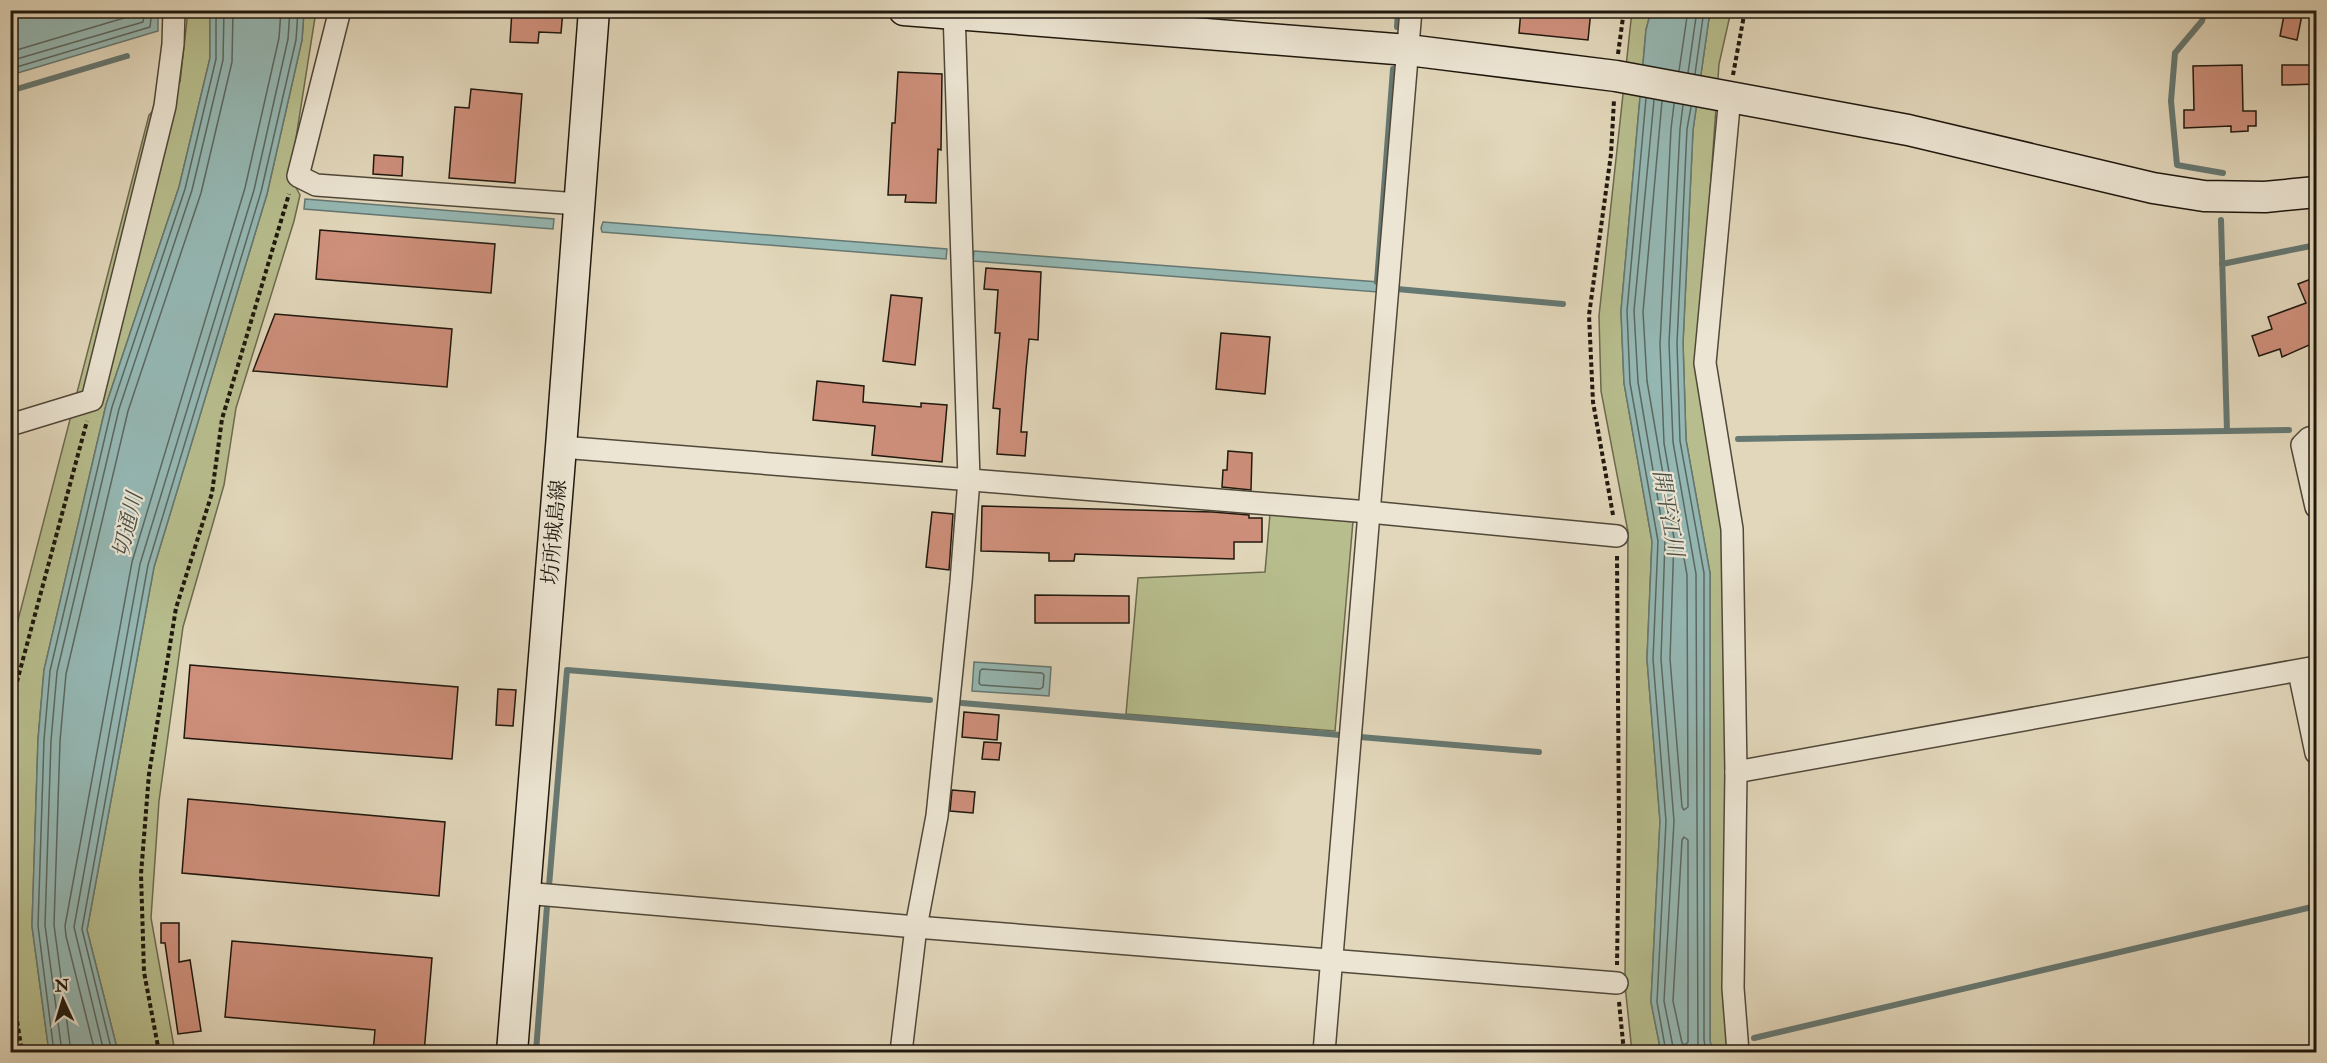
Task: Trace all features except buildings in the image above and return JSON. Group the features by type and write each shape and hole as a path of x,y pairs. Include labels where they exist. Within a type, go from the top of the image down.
{"street":[{"path":"10,425 92,400 165,106 173,45 174,10"},
{"path":"340,10 298,176 316,185 579,204"},
{"name":"坊所城島線","path":"512,1053 594,10"},
{"path":"904,10 954,12 1408,50 1620,77 1908,130 2152,188 2214,196 2265,197 2316,192"},
{"path":"1324,1053 1411,10"},
{"path":"901,1053 916,927 937,816 969,479 954,12"},
{"path":"1724,95 1705,363 1732,529 1736,772 1733,988 1738,1053"},
{"path":"2316,436 2309,438 2302,445 2316,507"},
{"path":"561,447 1370,512 1617,536"},
{"path":"1736,772 2308,669 2316,753"},
{"path":"524,893 1617,983"}],"path":[{"path":"1624,10 1620,77 1589,315 1593,402 1617,536 1619,830 1617,983 1624,1053"},
{"path":"1724,95 1745,10"},
{"path":"159,1053 144,972 141,874 149,774 176,608 212,493 222,419 290,190 298,176"},
{"path":"10,734 15,689 92,400"},
{"path":"10,977 22,1053"}],"green space":[{"path":"188,11 210,11 210,58 179,187 106,405 44,670 38,740 32,926 49,1052 11,1052 11,647 149,115 180,82"},
{"path":"304,11 316,11 290,176 300,195 236,408 224,485 183,627 159,801 151,918 175,1052 118,1052 87,930 154,567 267,194 302,40"},
{"path":"1632,11 1651,11 1646,30 1621,311 1624,383 1652,541 1647,659 1660,821 1651,1002 1661,1052 1632,1052 1625,985 1628,532 1601,391 1599,316"},
{"path":"1710,11 1731,11 1719,64 1698,365 1726,545 1728,1052 1712,1052 1710,1040 1710,573 1686,440 1683,343 1693,130"},
{"path":"1270,514 1353,521 1335,731 1126,714 1138,578 1265,572"}],"water":[{"path":"19,11 158,11 158,31 11,75 11,23"},
{"name":"切通川","path":"210,11 304,11 302,40 267,194 154,567 87,930 118,1052 49,1052 32,926 38,740 44,670 106,405 179,187 210,58"},
{"name":"開平江川","path":"1651,11 1710,11 1693,130 1683,343 1686,440 1710,573 1710,1040 1712,1052 1661,1052 1651,1002 1660,821 1647,659 1652,541 1624,383 1621,311 1646,30"},
{"path":"305,199 554,219 553,229 304,209"},
{"path":"603,222 947,249 946,259 602,232"},
{"path":"974,251 1379,282 1378,292 973,261"},
{"path":"974,662 1051,667 1049,696 972,691"}],"waterway":[{"path":"1397,27 1398,10"},
{"path":"2205,10 2202,21 2175,53 2171,101 2177,165 2223,173"},
{"path":"10,91 127,56"},
{"path":"1377,282 1393,69"},
{"path":"2221,220 2227,431"},
{"path":"2222,264 2316,245"},
{"path":"1397,289 1563,304"},
{"path":"1738,439 2289,430"},
{"path":"549,886 567,670 930,700"},
{"path":"962,703 1340,735"},
{"path":"1360,737 1539,752"},
{"path":"536,1052 547,906"},
{"path":"1754,1038 2316,906"}]}
